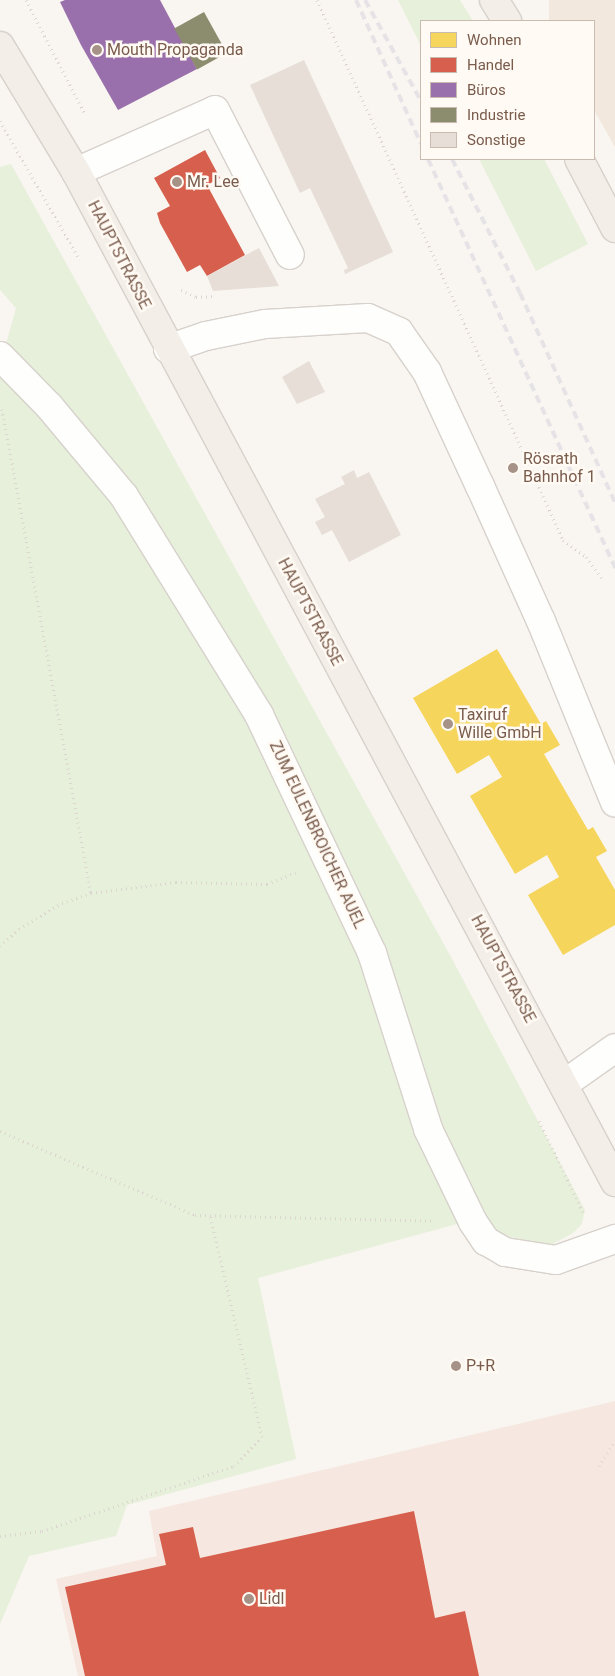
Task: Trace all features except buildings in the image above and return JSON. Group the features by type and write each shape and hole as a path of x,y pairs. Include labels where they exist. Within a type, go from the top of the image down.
{"main road":[{"path":"494,0 506,20"},
{"path":"505,0 511,20"},
{"name":"HAUPTSTRASSE","path":"0,46 76,172 168,349 615,1182"},
{"path":"580,160 615,228"}],"street":[{"path":"76,172 215,110 290,255"},
{"path":"168,349 206,336 266,324 368,318 399,332 427,372 541,621 615,802"},
{"name":"ZUM EULENBROICHER AUEL","path":"0,356 50,406 124,496 260,715 372,953 428,1129 472,1222 486,1241 505,1252 556,1260 615,1239"},
{"path":"564,1084 615,1048"}],"path":[{"path":"317,0 563,540 586,557 602,579"},
{"path":"0,399 91,893"},
{"path":"0,946 19,929 62,903 91,893 176,882 267,884 328,858"},
{"path":"0,1131 195,1215 472,1222"},
{"path":"0,1536 42,1532 234,1466 262,1437 210,1216"},
{"path":"599,1466 615,1441"}],"shaded area":[{"path":"549,0 615,0 615,147 595,112 595,20 549,20"},
{"path":"615,1401 615,1676 78,1676 56,1579 157,1556 149,1511"}],"green space":[{"path":"398,0 460,0 472,20 420,20 420,44"},
{"path":"480,160 545,160 588,244 536,271"},
{"path":"11,164 451,957 585,1210 582,1224 573,1233 549,1246 457,1224 258,1278 296,1459 127,1505 116,1536 29,1556 0,1624 0,365 16,308 0,290 0,167"}],"railway":[{"path":"356,0 420,142"},
{"path":"365,0 420,99"},
{"path":"428,160 615,568"},
{"path":"453,160 520,293 615,502"}],"place":[{"name":"Mouth Propaganda","path":"97,50"},
{"name":"Mr. Lee","path":"177,182"},
{"name":"Rösrath Bahnhof 1","path":"513,468"},
{"name":"Taxiruf Wille GmbH","path":"448,724"},
{"name":"P+R","path":"456,1366"},
{"name":"Lidl","path":"249,1599"}]}
